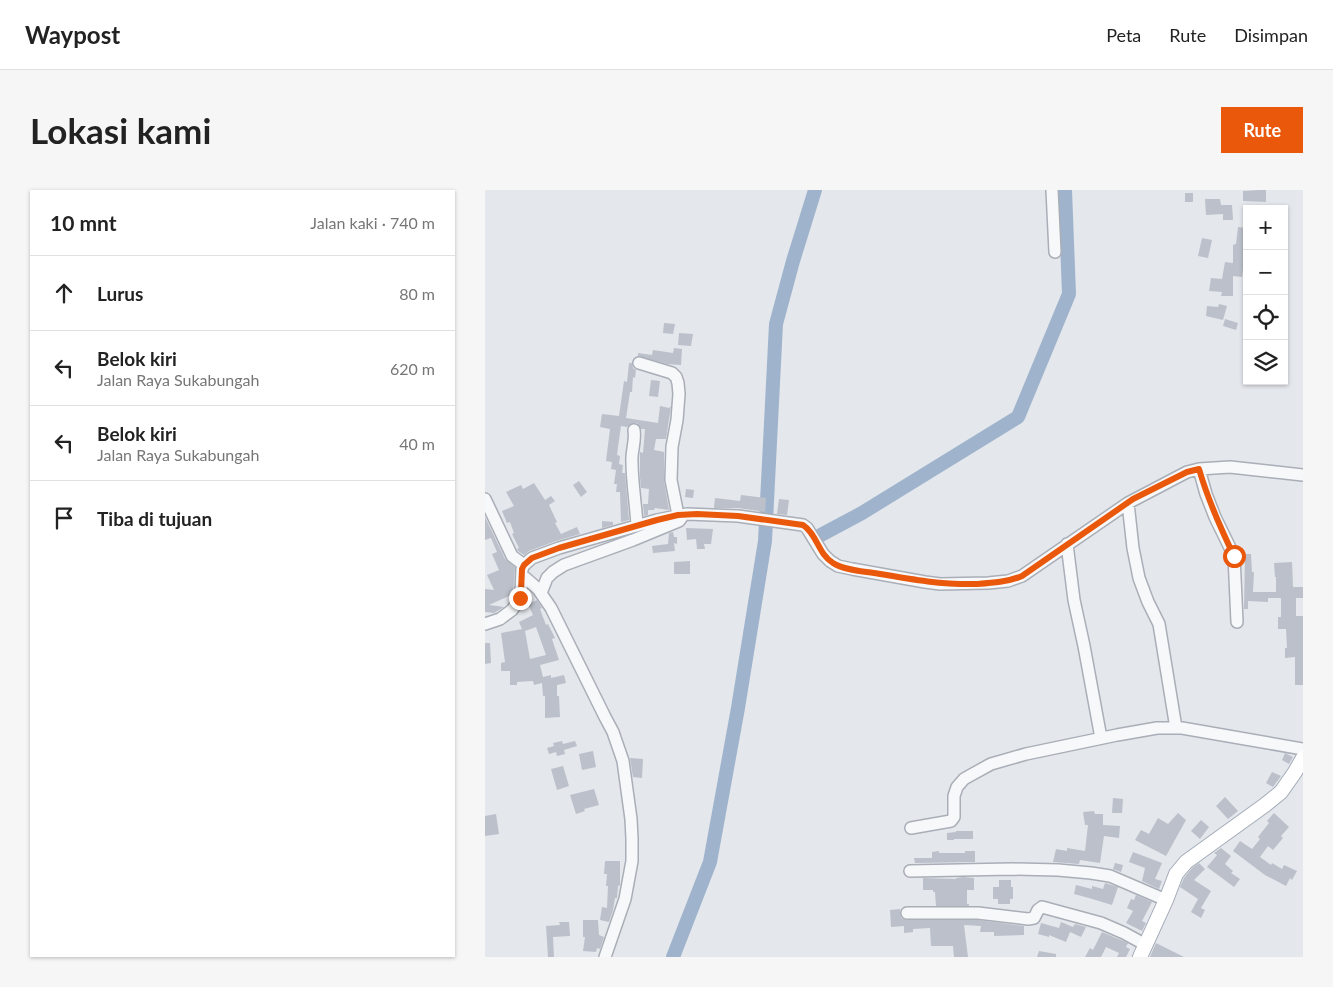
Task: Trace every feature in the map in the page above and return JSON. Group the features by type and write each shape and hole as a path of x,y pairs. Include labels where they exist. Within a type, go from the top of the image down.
{"main road":[{"path":"1143,951 1176,874 1186,862 1281,792 1303,758"}],"street":[{"path":"1053,190 1055,252"},
{"path":"541,593 547,578 564,565 633,540 681,519 671,480 672,448 679,394 678,383 676,376 639,363"},
{"path":"634,430 635,444 632,454 632,466 637,526"},
{"path":"485,624 500,619 512,610 520,598 523,570 536,556 680,515 738,516 793,522 807,528 823,554 838,566 941,584 988,583 1022,576 1128,503 1182,475 1199,469 1231,467 1303,475"},
{"path":"1199,469 1209,502 1234,556 1237,622"},
{"path":"485,499 512,556 551,608 613,732 623,761 631,819 632,861 625,899 605,957"},
{"path":"1128,503 1133,548 1139,578 1159,624 1176,728"},
{"path":"1067,544 1074,600 1085,646 1101,738"},
{"path":"911,828 951,821 954,817 954,796 957,787 964,779 991,764 1026,754 1101,738 1157,728 1176,728 1303,749"},
{"path":"910,871 1012,869 1091,873 1110,876 1166,900"},
{"path":"907,913 978,913 1028,919 1034,918 1037,910 1043,907 1101,923 1124,933 1143,951"}],"building":[{"path":"1266,190 1266,202 1243,201 1243,191"},
{"path":"1185,193 1193,193 1193,202 1185,202"},
{"path":"1205,199 1220,199 1221,205 1232,205 1233,220 1223,220 1223,214 1206,215"},
{"path":"1238,227 1243,228 1242,277 1233,276 1233,296 1221,296 1222,292 1209,291 1211,278 1222,279 1225,262 1233,263 1233,245 1236,244"},
{"path":"1202,238 1212,240 1208,258 1198,256"},
{"path":"1219,304 1227,306 1223,320 1206,316 1207,306 1218,307"},
{"path":"1225,319 1238,323 1236,330 1223,326"},
{"path":"664,323 675,324 673,334 663,333"},
{"path":"679,333 693,334 691,346 678,345"},
{"path":"674,348 682,349 681,365 667,364 638,356 638,353 652,355 653,350 673,353"},
{"path":"629,363 632,363 633,368 636,370 635,378 633,377 632,392 630,392 626,418 658,423 660,406 669,408 671,406 666,439 656,439 654,450 664,452 664,481 669,510 655,508 654,510 648,510 648,515 644,516 643,504 648,504 649,489 641,488 640,452 643,453 645,429 641,429 637,423 627,427 621,426 617,455 620,456 619,464 623,465 622,473 625,473 629,520 621,522 620,492 616,492 617,484 614,484 616,470 611,469 612,462 606,461 610,429 600,427 602,414 619,416 624,381 627,382"},
{"path":"651,380 660,381 658,397 649,396"},
{"path":"579,481 587,492 581,497 573,485"},
{"path":"534,483 545,500 551,496 555,501 549,505 561,534 577,527 580,534 529,551 524,555 517,549 519,548 512,534 514,533 510,522 507,523 502,511 514,506 506,492 521,485 523,489"},
{"path":"686,489 694,490 693,498 685,497"},
{"path":"741,495 766,498 765,512 738,508 714,508 715,498 740,501"},
{"path":"779,499 789,500 787,515 777,514"},
{"path":"485,517 505,559 515,567 513,594 489,605 504,607 494,613 485,612 485,589 494,590 487,575 499,570 492,554 497,552 491,538 485,540"},
{"path":"602,521 613,522 613,525 602,528"},
{"path":"686,528 713,529 711,544 704,544 705,549 697,549 696,539 687,540"},
{"path":"673,532 674,537 677,537 677,544 674,543 675,551 653,553 652,546 668,544 669,533"},
{"path":"1245,554 1251,554 1252,572 1254,572 1253,592 1276,592 1274,563 1292,562 1293,587 1303,587 1303,598 1296,598 1296,616 1303,616 1303,685 1295,685 1295,657 1285,658 1285,648 1287,648 1286,629 1278,629 1278,617 1281,617 1281,598 1268,598 1268,602 1248,601 1248,609 1244,609"},
{"path":"690,561 690,574 674,574 674,562"},
{"path":"537,600 542,608 540,609 546,625 548,624 555,638 552,639 559,660 540,665 543,677 551,675 551,678 564,675 566,683 557,685 560,717 545,718 545,696 543,696 542,683 534,685 533,681 517,682 517,685 510,685 510,671 501,671 501,663 505,662 501,633 522,629 519,622 533,615 528,604","holes":["536,627 546,655 530,659 525,631"]},
{"path":"485,643 490,643 491,663 485,664"},
{"path":"562,741 563,744 575,741 577,746 564,750 565,754 557,756 556,752 549,754 547,748 554,746 553,743"},
{"path":"593,751 596,767 582,770 579,754"},
{"path":"1285,753 1293,757 1289,764 1282,760"},
{"path":"630,758 643,759 642,778 633,777"},
{"path":"563,766 569,786 557,790 551,769"},
{"path":"1272,772 1281,776 1273,787 1266,783"},
{"path":"594,789 599,805 584,809 585,811 576,814 570,795"},
{"path":"1225,797 1238,811 1228,819 1216,806"},
{"path":"1113,798 1123,799 1122,813 1112,813"},
{"path":"1094,811 1095,814 1103,814 1103,825 1120,826 1119,838 1104,836 1100,863 1080,860 1079,864 1053,862 1056,849 1067,851 1067,848 1085,851 1088,825 1085,825 1083,812"},
{"path":"1178,813 1186,820 1166,856 1135,840 1141,830 1149,834 1158,818 1168,824"},
{"path":"1274,813 1289,827 1273,850 1268,846 1260,857 1271,865 1272,863 1282,869 1284,865 1297,871 1292,880 1290,878 1286,886 1265,875 1233,851 1240,841 1252,849 1260,839 1258,837 1269,823 1267,821"},
{"path":"496,814 499,834 485,836 485,816"},
{"path":"1201,820 1209,827 1200,839 1191,831"},
{"path":"973,831 973,839 947,840 947,833"},
{"path":"1221,848 1231,856 1225,864 1233,871 1231,873 1240,879 1234,887 1207,867 1217,855 1214,853"},
{"path":"939,851 939,853 965,853 965,851 975,851 975,862 915,863 914,858 932,858 932,852"},
{"path":"1133,852 1162,863 1155,879 1162,881 1159,889 1142,881 1145,868 1129,862"},
{"path":"605,861 620,861 620,885 618,886 617,898 615,898 609,922 600,920 602,907 607,908 608,886 606,886 607,874 604,874"},
{"path":"1115,863 1123,865 1121,872 1113,869"},
{"path":"1199,863 1205,869 1194,880 1211,891 1201,908 1205,910 1201,918 1191,912 1198,899 1180,887 1184,878"},
{"path":"963,877 974,878 974,890 967,890 967,904 969,906 936,906 935,892 933,890 923,890 923,878 956,879"},
{"path":"999,880 1011,880 1013,899 1010,899 1010,904 998,904 998,899 993,899 993,887 999,887"},
{"path":"1105,883 1118,887 1112,905 1074,894 1076,885 1092,889 1092,886 1103,889"},
{"path":"1136,895 1152,902 1142,921 1146,923 1142,931 1126,923 1133,911 1127,908 1131,899 1134,900"},
{"path":"900,909 901,918 907,920 978,920 1024,926 1024,935 994,936 994,932 980,932 981,926 964,925 968,957 954,957 953,946 931,946 930,928 913,929 913,932 904,933 904,926 891,927 890,910"},
{"path":"583,920 598,920 599,935 604,937 600,949 597,948 596,952 583,951 585,937 583,937"},
{"path":"559,922 569,922 570,936 553,937 554,957 548,957 546,926 560,925"},
{"path":"1061,922 1073,927 1075,924 1086,927 1081,937 1070,932 1066,942 1049,935 1049,937 1038,934 1041,923 1059,928"},
{"path":"1102,932 1128,943 1126,947 1130,949 1126,957 1117,957 1119,953 1106,947 1101,957 1085,957 1090,948 1093,950"},
{"path":"1156,943 1184,957 1150,957"},
{"path":"1039,951 1056,954 1056,957 1037,957"}],"waterway":[{"path":"673,957 710,862 738,708 765,541 776,324 815,190"},
{"path":"819,536 862,513 1018,417 1069,294 1065,190"}],"route":[{"path":"520,598 522,569 529,560 536,556 657,520 687,514 738,516 793,522 803,525 830,561 838,566 852,569 941,584 988,583 1008,580 1022,576 1133,499 1187,472 1199,469 1215,517 1234,556"}]}
